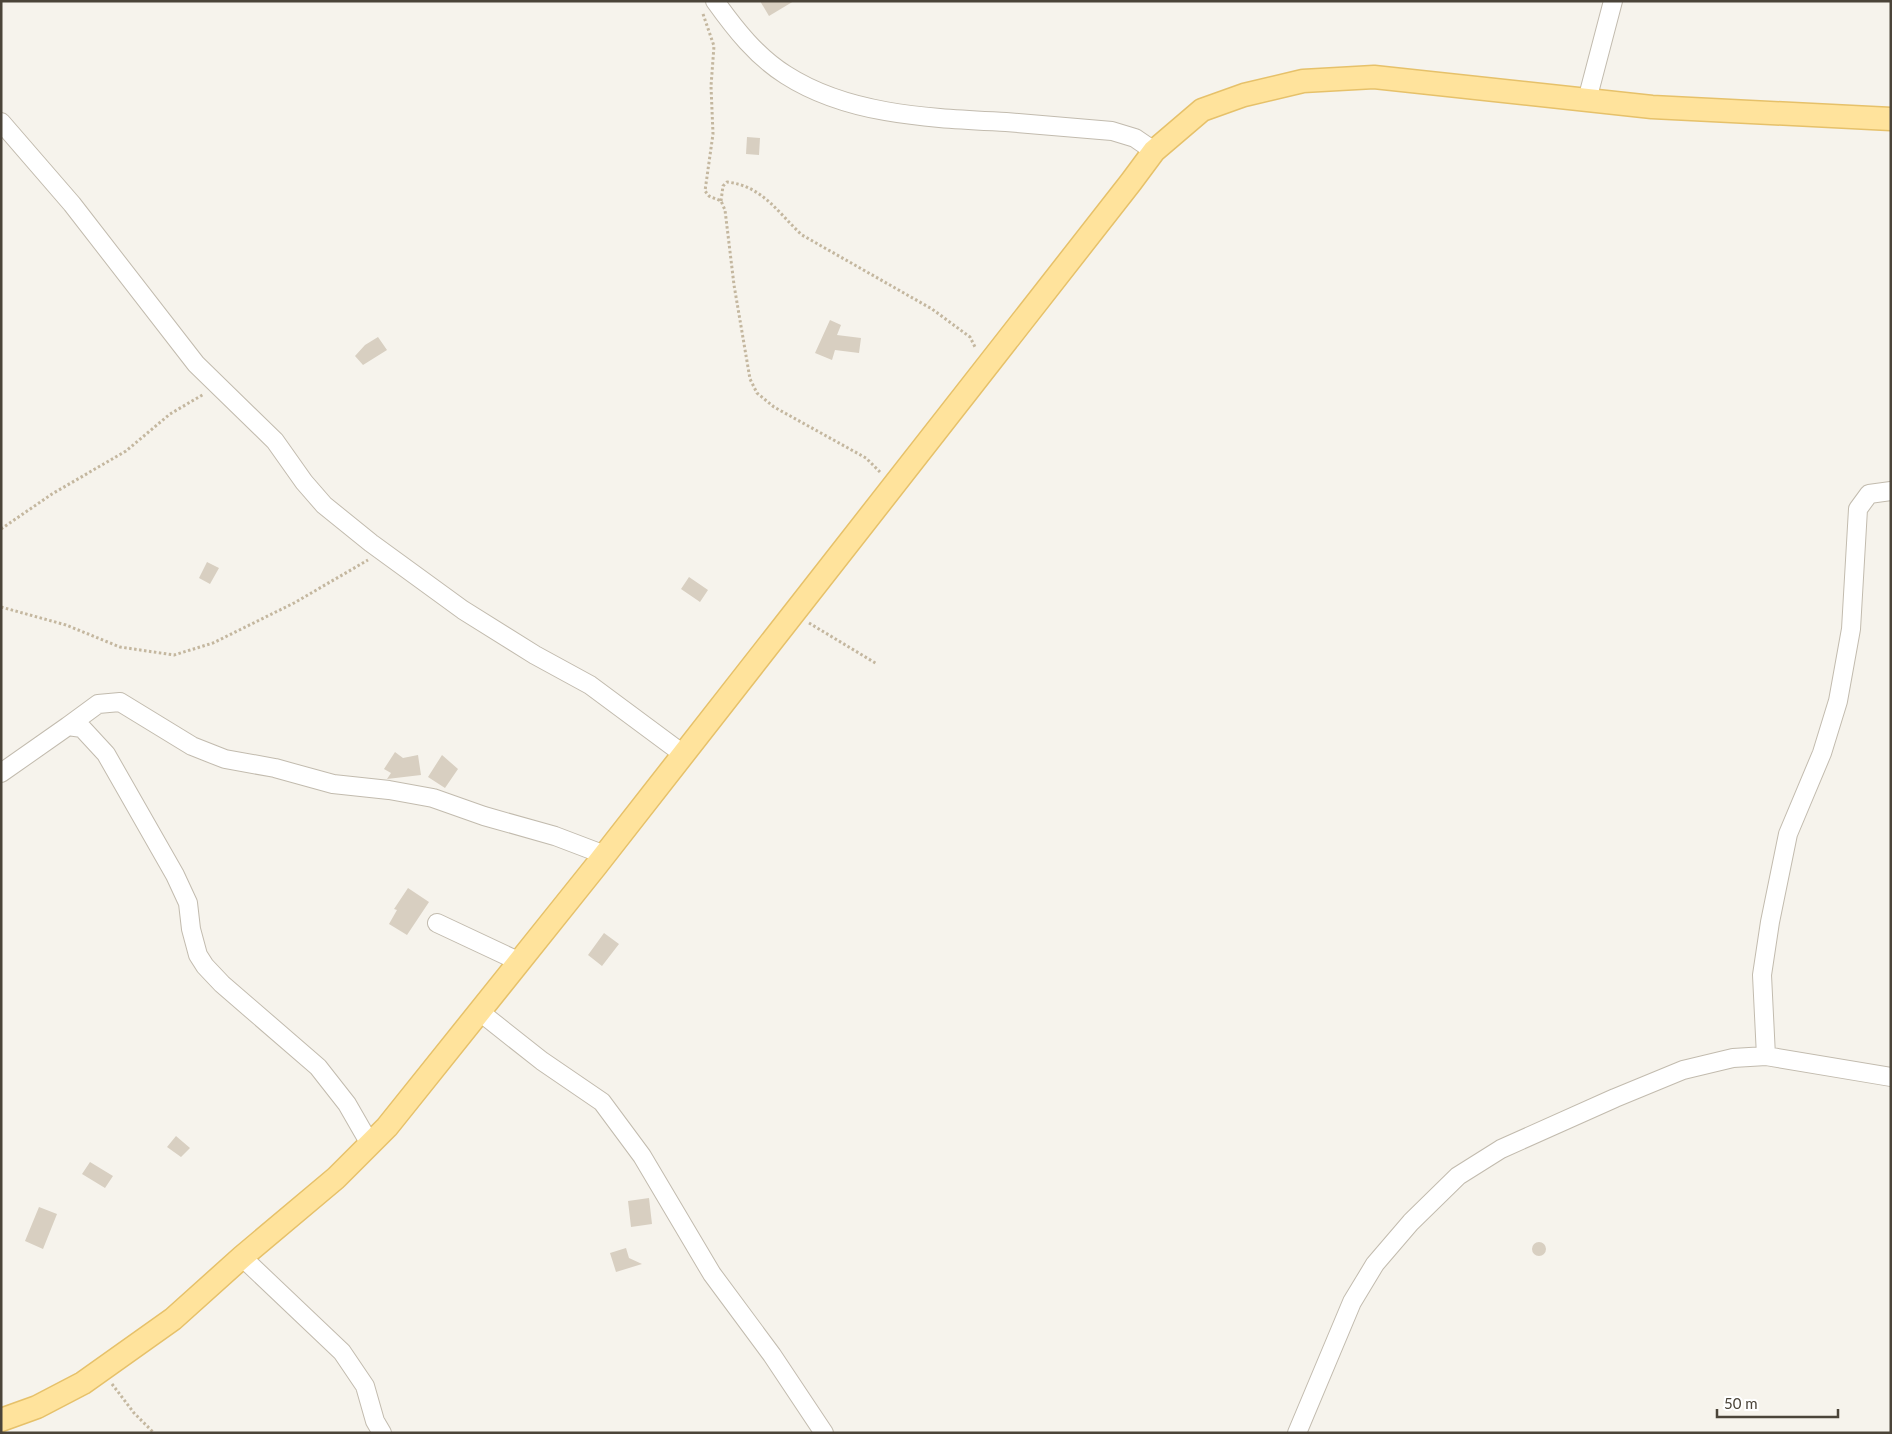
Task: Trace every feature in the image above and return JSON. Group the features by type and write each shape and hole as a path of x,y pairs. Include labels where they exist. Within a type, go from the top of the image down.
{"main road":[{"path":"1,1420 37,1407 102,1371 173,1319 242,1257 336,1178 386,1128 605,854 1154,151 1202,110 1244,95 1304,81 1374,77 1652,107 1891,119"}],"street":[{"path":"1587,100 1612,1"},
{"path":"708,3 766,61 785,75 816,91 866,107 926,117 1112,131 1136,138 1154,151"},
{"path":"1,122 72,204 196,364 275,441 304,482 324,505 381,551 463,610 535,655 590,685 683,754"},
{"path":"1766,1056 1762,975 1770,922 1788,834 1822,753 1838,701 1851,628 1858,509 1869,494 1891,491"},
{"path":"1,772 98,704 120,702 192,746 225,759 275,768 333,784 388,790 433,798 484,816 555,836 605,854"},
{"path":"68,726 82,728 106,754 175,875 188,903 191,928 198,955 222,984 318,1067 347,1104 370,1144"},
{"path":"437,923 520,962"},
{"path":"480,1012 542,1061 602,1102 642,1156 712,1274 772,1355 824,1433"},
{"path":"1297,1433 1308,1411 1344,1320 1375,1264 1411,1222 1458,1176 1500,1149 1683,1070 1733,1058 1766,1056 1891,1077"},
{"path":"242,1257 342,1352 365,1386 375,1421 382,1433"}],"path":[{"path":"708,3 714,46 710,86 713,134 705,191 709,196 721,201"},
{"path":"892,486 866,458 774,406 757,393 750,379 734,285 725,210 721,201 723,186 727,182 741,185 761,195 777,207 788,223 802,235 932,309 960,328 970,337 986,367"},
{"path":"1,530 52,494 126,451 170,414 218,386"},
{"path":"1,607 66,625 120,647 174,655 213,643 294,603 357,568 381,551"},
{"path":"793,613 877,664"},
{"path":"102,1371 134,1413 154,1433"}],"building":[{"path":"760,1 794,1 769,16"},
{"path":"747,137 760,138 759,155 746,154"},
{"path":"830,320 841,325 837,335 861,338 859,353 835,350 832,360 815,353"},
{"path":"378,337 387,350 363,365 355,356 365,345"},
{"path":"207,562 219,568 210,584 199,578"},
{"path":"689,577 708,590 700,602 681,589"},
{"path":"395,752 403,758 418,755 421,775 387,779 391,773 384,769"},
{"path":"442,755 458,769 445,788 428,777"},
{"path":"408,888 429,902 407,935 389,924 397,910 394,909"},
{"path":"604,933 619,944 602,966 588,955"},
{"path":"176,1136 190,1148 181,1157 167,1147"},
{"path":"90,1162 113,1176 105,1188 82,1174"},
{"path":"649,1198 652,1224 631,1227 628,1201"},
{"path":"39,1207 57,1214 43,1249 25,1241"},
{"path":"1539,1242 1544,1244 1546,1249 1544,1254 1539,1256 1534,1254 1532,1249 1534,1244"},
{"path":"626,1248 629,1258 642,1264 616,1272 610,1253"}]}
